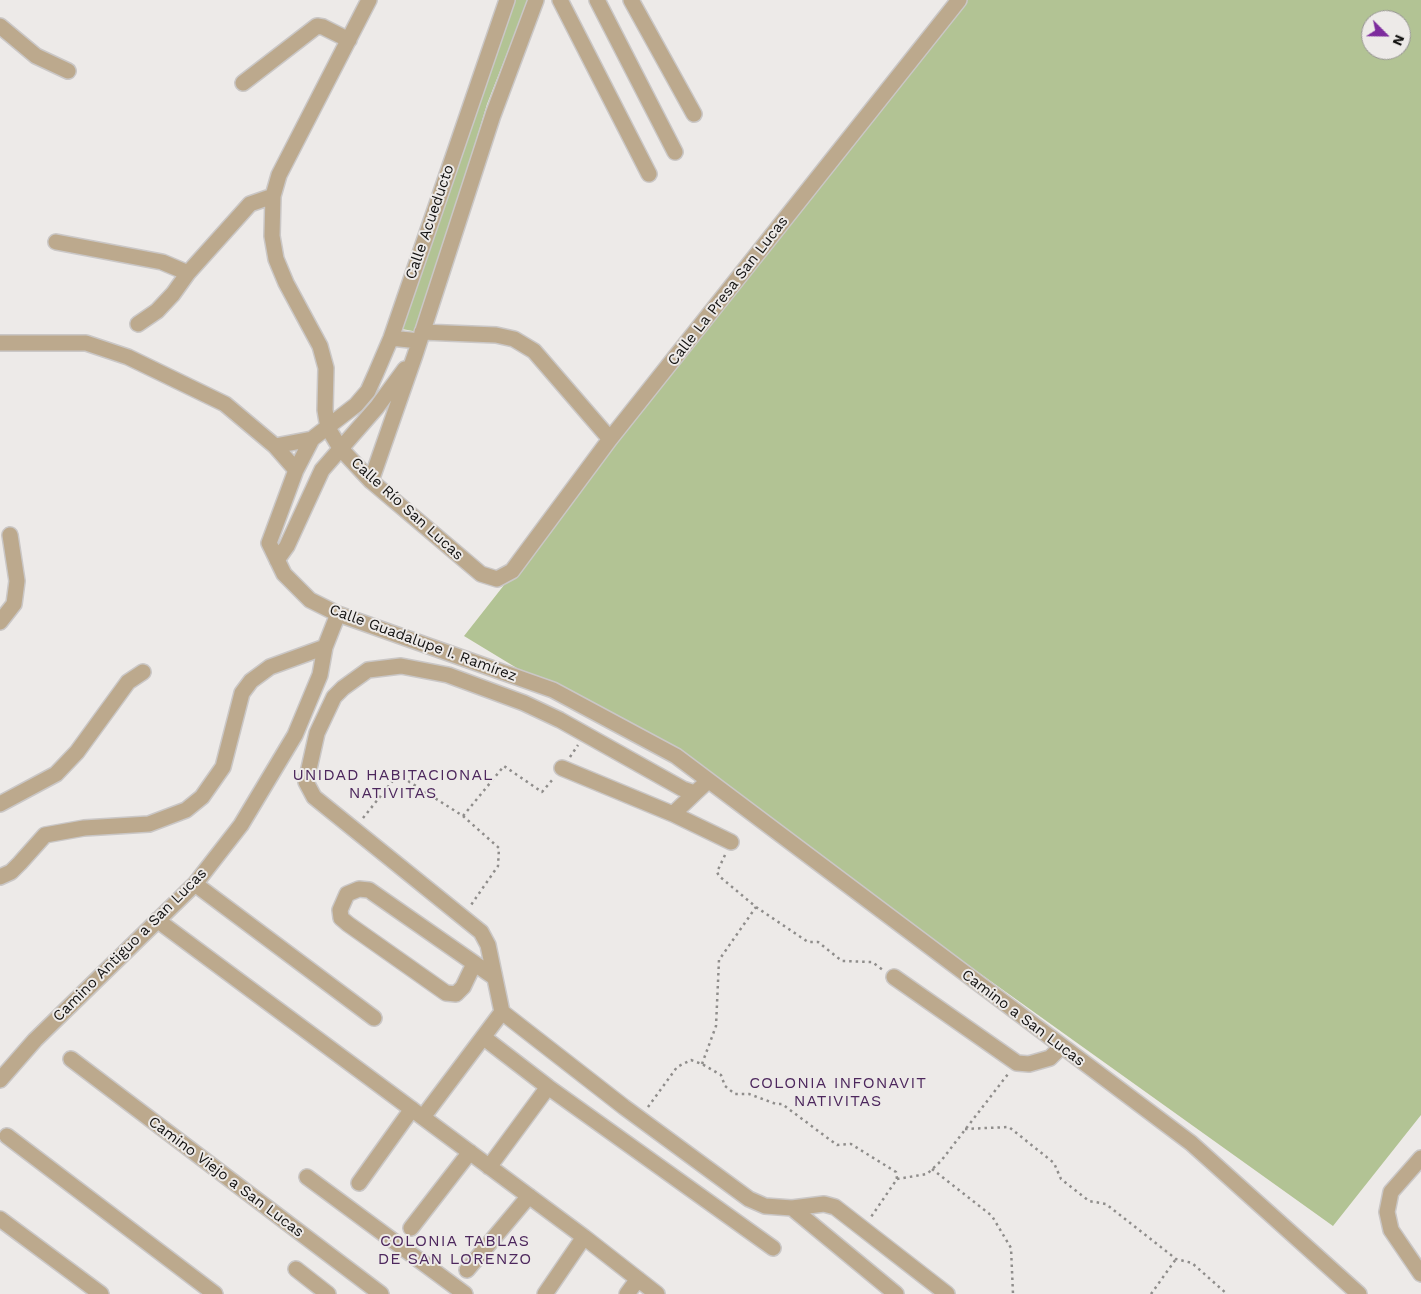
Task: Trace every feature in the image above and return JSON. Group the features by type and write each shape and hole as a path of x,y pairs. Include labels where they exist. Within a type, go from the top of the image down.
{"street":[{"path":"328,428 325,410 326,368 320,346 286,283 276,259 272,236 274,196 279,175 369,0"},
{"name":"Calle Acueducto","path":"328,428 356,405 368,390 391,338 507,0"},
{"name":"Calle Acueducto","path":"371,480 419,343 496,106 536,0"},
{"path":"560,0 649,174"},
{"path":"597,0 676,152"},
{"path":"632,0 694,114"},
{"name":"Calle La Presa San Lucas","path":"497,580 512,571 610,439 959,0"},
{"path":"0,26 36,56 68,71"},
{"path":"243,83 317,26 349,40"},
{"path":"138,324 156,311 250,204 274,196"},
{"path":"56,242 162,262 188,273"},
{"path":"391,338 419,343 496,335 514,339 534,351 610,439"},
{"path":"0,344 86,343 128,357 225,404 275,446 296,470"},
{"name":"Calle Acueducto","path":"277,560 287,546 322,470 377,407 419,343"},
{"name":"Calle Guadalupe I. Ramírez","path":"328,428 312,439 296,470 269,543 284,574 310,600 338,614 553,690 676,756"},
{"name":"Calle Río San Lucas","path":"328,428 340,448 371,480 481,574 497,580"},
{"path":"275,446 312,439"},
{"path":"287,494 305,504"},
{"path":"0,622 14,604 17,582 10,535"},
{"name":"Camino Antiguo a San Lucas","path":"0,1080 35,1040 195,884 241,825 295,735 320,675 325,647 338,614"},
{"path":"0,877 12,872 45,835 84,828 149,824 186,810 202,797 223,767 242,692 251,681 270,668 325,647"},
{"path":"694,793 683,790 593,738 524,703 448,675 401,666 368,670 359,675 334,697 318,733 306,782 311,793 481,932 488,945 502,1012 749,1199 765,1206 792,1208 824,1204 835,1207 947,1294"},
{"path":"0,804 56,774 77,752 128,682 142,672"},
{"name":"Camino a San Lucas","path":"676,756 1191,1143 1358,1294"},
{"path":"562,768 673,814 731,842"},
{"path":"673,814 708,781"},
{"path":"195,884 374,1018"},
{"path":"474,964 463,987 456,994 446,993 348,924 341,918 340,910 348,894 358,888 369,890 494,977"},
{"path":"157,920 584,1237 657,1294"},
{"path":"894,977 1017,1063 1029,1064 1050,1058 1061,1047"},
{"path":"359,1183 502,1012"},
{"path":"482,1037 548,1087 773,1248"},
{"name":"Camino Viejo a San Lucas","path":"71,1059 381,1294"},
{"path":"489,1167 548,1087"},
{"path":"6,1136 214,1294"},
{"path":"411,1228 470,1152"},
{"path":"1421,1158 1391,1192 1387,1212 1391,1230 1421,1274"},
{"path":"307,1177 464,1294"},
{"path":"467,1270 529,1196"},
{"path":"792,1208 896,1294"},
{"path":"0,1219 101,1294"},
{"path":"545,1294 584,1237"},
{"path":"296,1269 328,1294"},
{"path":"627,1294 638,1280"}],"path":[{"path":"463,816 504,766 542,792 562,768"},
{"path":"354,829 395,778 405,779 463,816 499,848 498,866 463,916"},
{"path":"731,842 717,872 756,907 808,942 818,942 842,961 872,962 894,977"},
{"path":"702,1064 716,1026 719,960 756,907"},
{"path":"640,1118 677,1067 691,1060 702,1064 721,1075 725,1086 735,1094 749,1094 776,1104 782,1104 837,1145 851,1144 896,1172 897,1179 862,1228"},
{"path":"897,1179 927,1174 1017,1063"},
{"path":"965,1129 1009,1127 1054,1163 1061,1179 1082,1196 1089,1201 1106,1204 1176,1259 1192,1263 1227,1294"},
{"path":"932,1169 992,1216 1010,1248 1013,1294"},
{"path":"1151,1294 1176,1259"}],"green space":[{"path":"511,0 528,0 487,104 418,332 397,328"},
{"path":"964,0 1421,0 1421,1115 1333,1226 676,756 553,690 464,636"}],"district":[{"name":"UNIDAD HABITACIONAL NATIVITAS","path":"393,784"},
{"name":"COLONIA INFONAVIT NATIVITAS","path":"838,1092"},
{"name":"COLONIA TABLAS DE SAN LORENZO","path":"455,1250"}]}
